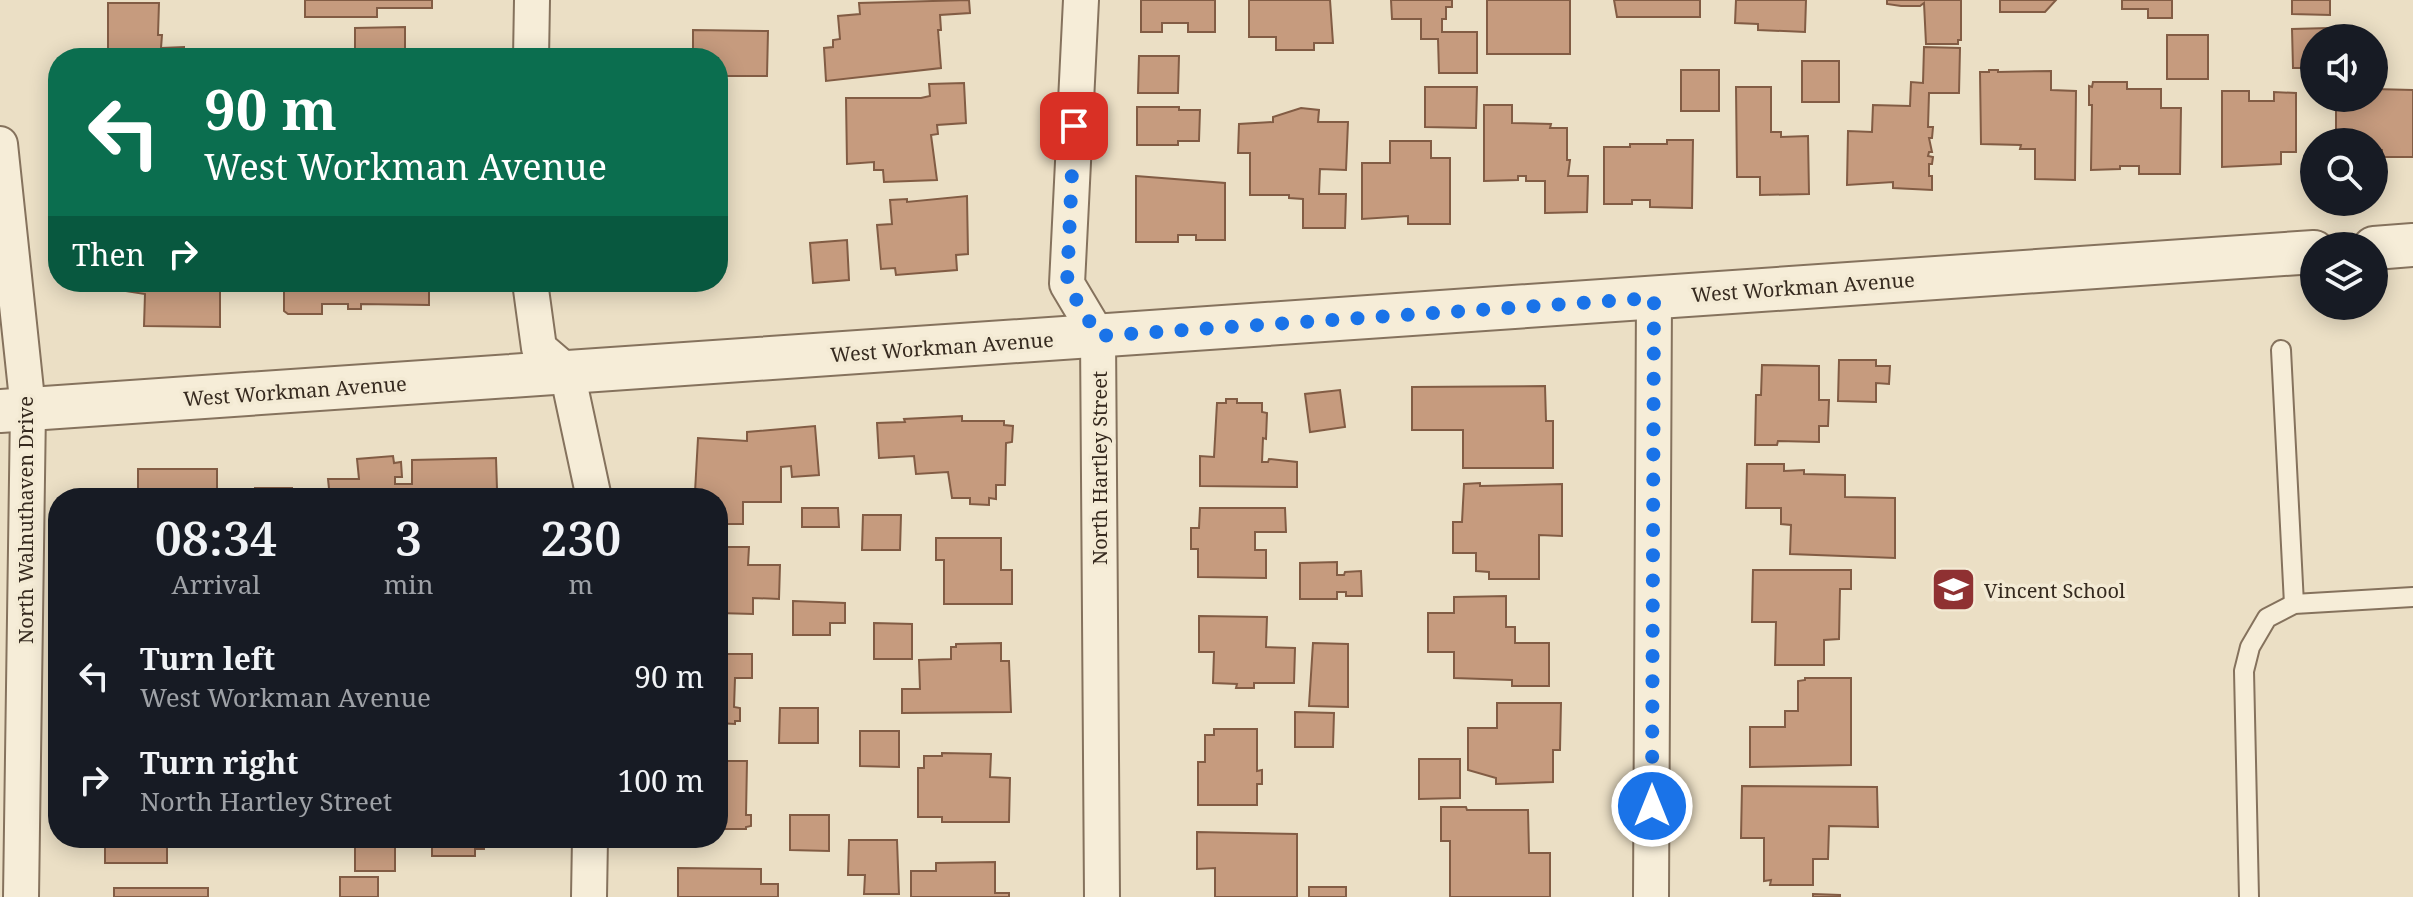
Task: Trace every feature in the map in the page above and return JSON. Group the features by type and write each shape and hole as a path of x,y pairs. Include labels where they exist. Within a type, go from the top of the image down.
{"street":[{"path":"531,48 532,0"},
{"path":"1081,0 1067,284 1098,336"},
{"name":"North Walnuthaven Drive","path":"0,144 14,410 21,897"},
{"path":"2388,247 2413,245"},
{"name":"West Workman Avenue","path":"14,410 2300,253"},
{"path":"531,292 539,348 567,372 592,488"},
{"path":"1651,897 1654,298"},
{"name":"North Hartley Street","path":"1098,336 1102,897"},
{"path":"589,897 590,848"}],"lane":[{"path":"2281,350 2294,604"},
{"path":"2249,897 2244,671 2250,647 2267,618 2294,604 2413,597"}],"building":[{"path":"305,0 432,0 432,8 377,8 377,17 305,17"},
{"path":"969,0 970,13 940,15 941,68 826,81 824,48 833,47 833,40 840,39 838,16 860,14 859,3"},
{"path":"1141,0 1215,0 1215,32 1188,32 1188,23 1162,23 1162,32 1141,32"},
{"path":"1249,0 1330,0 1333,43 1314,43 1314,50 1276,50 1276,37 1249,37"},
{"path":"1391,0 1452,0 1452,7 1446,7 1446,19 1442,19 1442,32 1477,32 1477,73 1439,73 1438,39 1421,39 1421,19 1392,19"},
{"path":"1487,0 1570,0 1570,54 1487,54"},
{"path":"1614,0 1700,0 1700,17 1617,17"},
{"path":"1736,0 1806,0 1805,32 1758,30 1758,24 1735,23"},
{"path":"1887,0 1961,0 1961,40 1958,44 1926,44 1924,3 1920,6 1901,6 1887,4"},
{"path":"2000,0 2056,0 2045,12 2000,12"},
{"path":"2122,0 2172,0 2172,18 2148,18 2148,9 2122,9"},
{"path":"2292,0 2330,0 2330,15 2292,14"},
{"path":"108,3 159,3 158,35 162,35 161,48 108,48"},
{"path":"405,27 405,48 355,48 355,28"},
{"path":"2292,29 2300,29 2300,68 2293,68"},
{"path":"693,30 768,31 767,76 728,76 728,48 693,48"},
{"path":"2167,35 2208,35 2208,79 2167,79"},
{"path":"1924,47 1960,48 1959,93 1929,93 1928,127 1933,127 1932,138 1929,138 1932,152 1928,156 1933,157 1932,164 1929,164 1932,190 1893,188 1893,182 1847,185 1848,131 1872,132 1873,105 1910,106 1911,82 1923,83"},
{"path":"1139,56 1179,56 1178,93 1138,93"},
{"path":"1802,61 1839,61 1839,102 1802,102"},
{"path":"1681,70 1719,70 1719,111 1681,111"},
{"path":"2051,71 2051,90 2076,91 2075,180 2035,179 2035,149 2020,149 2021,145 1981,144 1980,72"},
{"path":"2093,82 2127,82 2127,89 2161,89 2161,108 2181,108 2180,174 2139,174 2139,166 2091,170 2092,105 2089,105 2089,86 2092,87"},
{"path":"964,83 966,123 937,125 938,134 931,135 937,180 884,182 883,170 874,170 874,162 847,164 846,98 921,98 930,96 929,84"},
{"path":"1425,87 1477,87 1476,128 1425,127"},
{"path":"1736,87 1771,87 1771,132 1781,132 1781,137 1808,136 1809,194 1760,195 1760,177 1737,177"},
{"path":"2388,89 2413,90 2413,157 2388,157 2388,128 2336,128 2336,112 2388,112"},
{"path":"2222,91 2249,91 2249,101 2274,101 2274,92 2296,93 2296,152 2281,152 2281,164 2222,167"},
{"path":"1484,105 1512,105 1512,123 1551,124 1550,128 1567,128 1568,176 1588,176 1587,212 1545,213 1545,181 1526,181 1526,176 1518,176 1518,180 1484,181"},
{"path":"1137,107 1200,110 1199,141 1178,141 1178,145 1137,145"},
{"path":"1301,108 1319,110 1318,122 1348,122 1346,170 1320,169 1319,194 1346,194 1345,228 1303,228 1303,199 1289,198 1289,195 1250,195 1250,153 1238,153 1239,124 1273,122 1273,117"},
{"path":"1667,140 1693,140 1692,208 1650,207 1650,200 1632,200 1632,204 1604,204 1604,147 1667,144"},
{"path":"1390,141 1431,141 1431,158 1450,158 1450,224 1408,224 1408,216 1362,219 1362,163 1390,163"},
{"path":"1136,176 1225,183 1225,240 1196,240 1196,235 1178,235 1178,242 1136,242"},
{"path":"967,196 968,254 956,255 957,270 896,275 895,268 881,269 877,225 892,224 890,200 907,199 907,202"},
{"path":"847,240 849,280 813,283 810,243"},
{"path":"132,292 220,292 220,327 144,326 145,294"},
{"path":"284,292 429,292 429,305 361,304 361,309 348,309 348,304 322,304 322,314 288,314 284,311"},
{"path":"1839,360 1876,360 1876,366 1890,366 1889,384 1876,383 1876,402 1838,401"},
{"path":"1762,365 1819,366 1819,400 1829,400 1828,426 1819,426 1819,442 1778,441 1777,445 1755,445 1756,395 1761,395"},
{"path":"1545,386 1546,421 1553,421 1553,468 1463,468 1463,430 1412,430 1412,387"},
{"path":"1340,390 1345,427 1310,432 1305,394"},
{"path":"1226,399 1237,399 1237,403 1262,403 1262,412 1267,413 1262,462 1269,459 1297,462 1297,487 1200,486 1200,456 1214,457 1217,403 1226,403"},
{"path":"962,416 962,421 1004,421 1004,425 1013,426 1012,442 1006,443 1005,485 996,485 996,499 989,498 989,505 970,504 970,498 952,498 948,472 916,474 914,456 879,458 877,423"},
{"path":"815,426 819,475 792,477 791,466 781,467 781,502 743,502 743,524 728,524 728,488 695,488 698,438 747,441 747,432"},
{"path":"393,456 394,463 401,462 402,477 395,477 395,484 412,484 412,460 496,458 497,488 329,488 328,479 359,479 357,459"},
{"path":"1747,464 1784,464 1784,471 1845,475 1845,497 1895,498 1895,558 1790,554 1791,525 1781,524 1781,508 1746,508"},
{"path":"138,469 217,469 217,488 138,488"},
{"path":"1480,483 1480,486 1562,484 1562,536 1539,535 1539,579 1489,579 1489,572 1476,571 1476,553 1453,553 1453,522 1462,522 1464,484"},
{"path":"802,508 838,508 839,527 802,527"},
{"path":"1200,508 1285,508 1286,532 1255,532 1255,550 1266,550 1266,578 1198,577 1198,549 1191,549 1191,528 1199,528"},
{"path":"863,515 901,515 900,550 862,550"},
{"path":"936,538 1001,538 1001,570 1012,570 1012,604 944,604 944,560 936,560"},
{"path":"728,547 749,547 748,565 780,565 779,599 753,598 753,614 728,613"},
{"path":"1337,562 1337,575 1361,571 1362,596 1346,596 1346,592 1337,592 1337,599 1300,599 1300,563"},
{"path":"1753,570 1851,570 1851,589 1840,589 1839,639 1824,640 1824,665 1775,665 1776,622 1752,622"},
{"path":"1506,596 1506,627 1515,627 1515,643 1549,643 1549,686 1512,686 1512,680 1454,678 1454,652 1428,652 1428,613 1454,613 1454,597"},
{"path":"793,601 845,603 845,623 830,623 830,635 793,635"},
{"path":"1199,616 1267,617 1266,647 1295,648 1294,683 1254,683 1254,688 1236,688 1237,684 1213,683 1214,652 1199,652"},
{"path":"874,623 912,624 912,659 874,659"},
{"path":"1001,643 1001,661 1009,661 1011,712 902,713 902,689 920,689 919,660 951,659 951,647 956,647 956,644"},
{"path":"1313,643 1348,644 1348,707 1309,706"},
{"path":"728,654 752,654 752,678 735,678 734,707 740,708 740,721 735,721 735,724 728,724"},
{"path":"1805,678 1851,678 1851,765 1750,767 1750,727 1785,727 1785,711 1798,711 1798,681"},
{"path":"1497,703 1561,703 1560,750 1553,750 1553,782 1496,784 1496,778 1468,770 1468,728 1497,728"},
{"path":"780,708 818,708 818,743 779,743"},
{"path":"1295,712 1334,713 1333,747 1295,747"},
{"path":"1214,729 1257,729 1257,771 1262,770 1262,784 1257,784 1257,805 1198,805 1198,762 1205,762 1205,735 1214,735"},
{"path":"860,731 899,731 899,767 860,766"},
{"path":"942,753 991,754 990,777 1010,778 1009,822 942,822 942,817 918,817 918,768 924,768 924,756 942,756"},
{"path":"1419,759 1460,759 1460,798 1419,799"},
{"path":"728,761 747,761 746,815 751,815 751,826 728,829"},
{"path":"1742,786 1877,787 1878,827 1829,826 1828,859 1813,859 1813,885 1770,885 1771,880 1764,881 1764,838 1741,838"},
{"path":"1441,807 1528,810 1529,853 1550,853 1550,897 1450,897 1450,841 1441,841"},
{"path":"790,815 829,815 829,851 790,850"},
{"path":"1197,832 1297,834 1297,897 1215,897 1215,868 1197,869"},
{"path":"849,840 897,840 899,894 864,894 865,875 848,875"},
{"path":"105,848 167,848 167,863 105,863"},
{"path":"355,848 395,848 395,871 355,871"},
{"path":"432,848 484,848 475,849 475,856 432,856"},
{"path":"995,862 995,893 1009,893 1009,897 911,897 911,871 936,871 936,863"},
{"path":"678,868 761,869 761,884 778,884 778,897 678,897"},
{"path":"340,877 378,877 378,897 340,897"},
{"path":"1309,887 1346,887 1346,897 1309,897"},
{"path":"114,888 208,888 208,897 114,897"},
{"path":"1813,894 1840,895 1840,897 1813,897"}],"place":[{"name":"Vincent School","path":"1953,590"}],"route":[{"path":"1074,126 1067,284 1098,336 1654,298 1652,806"}]}
